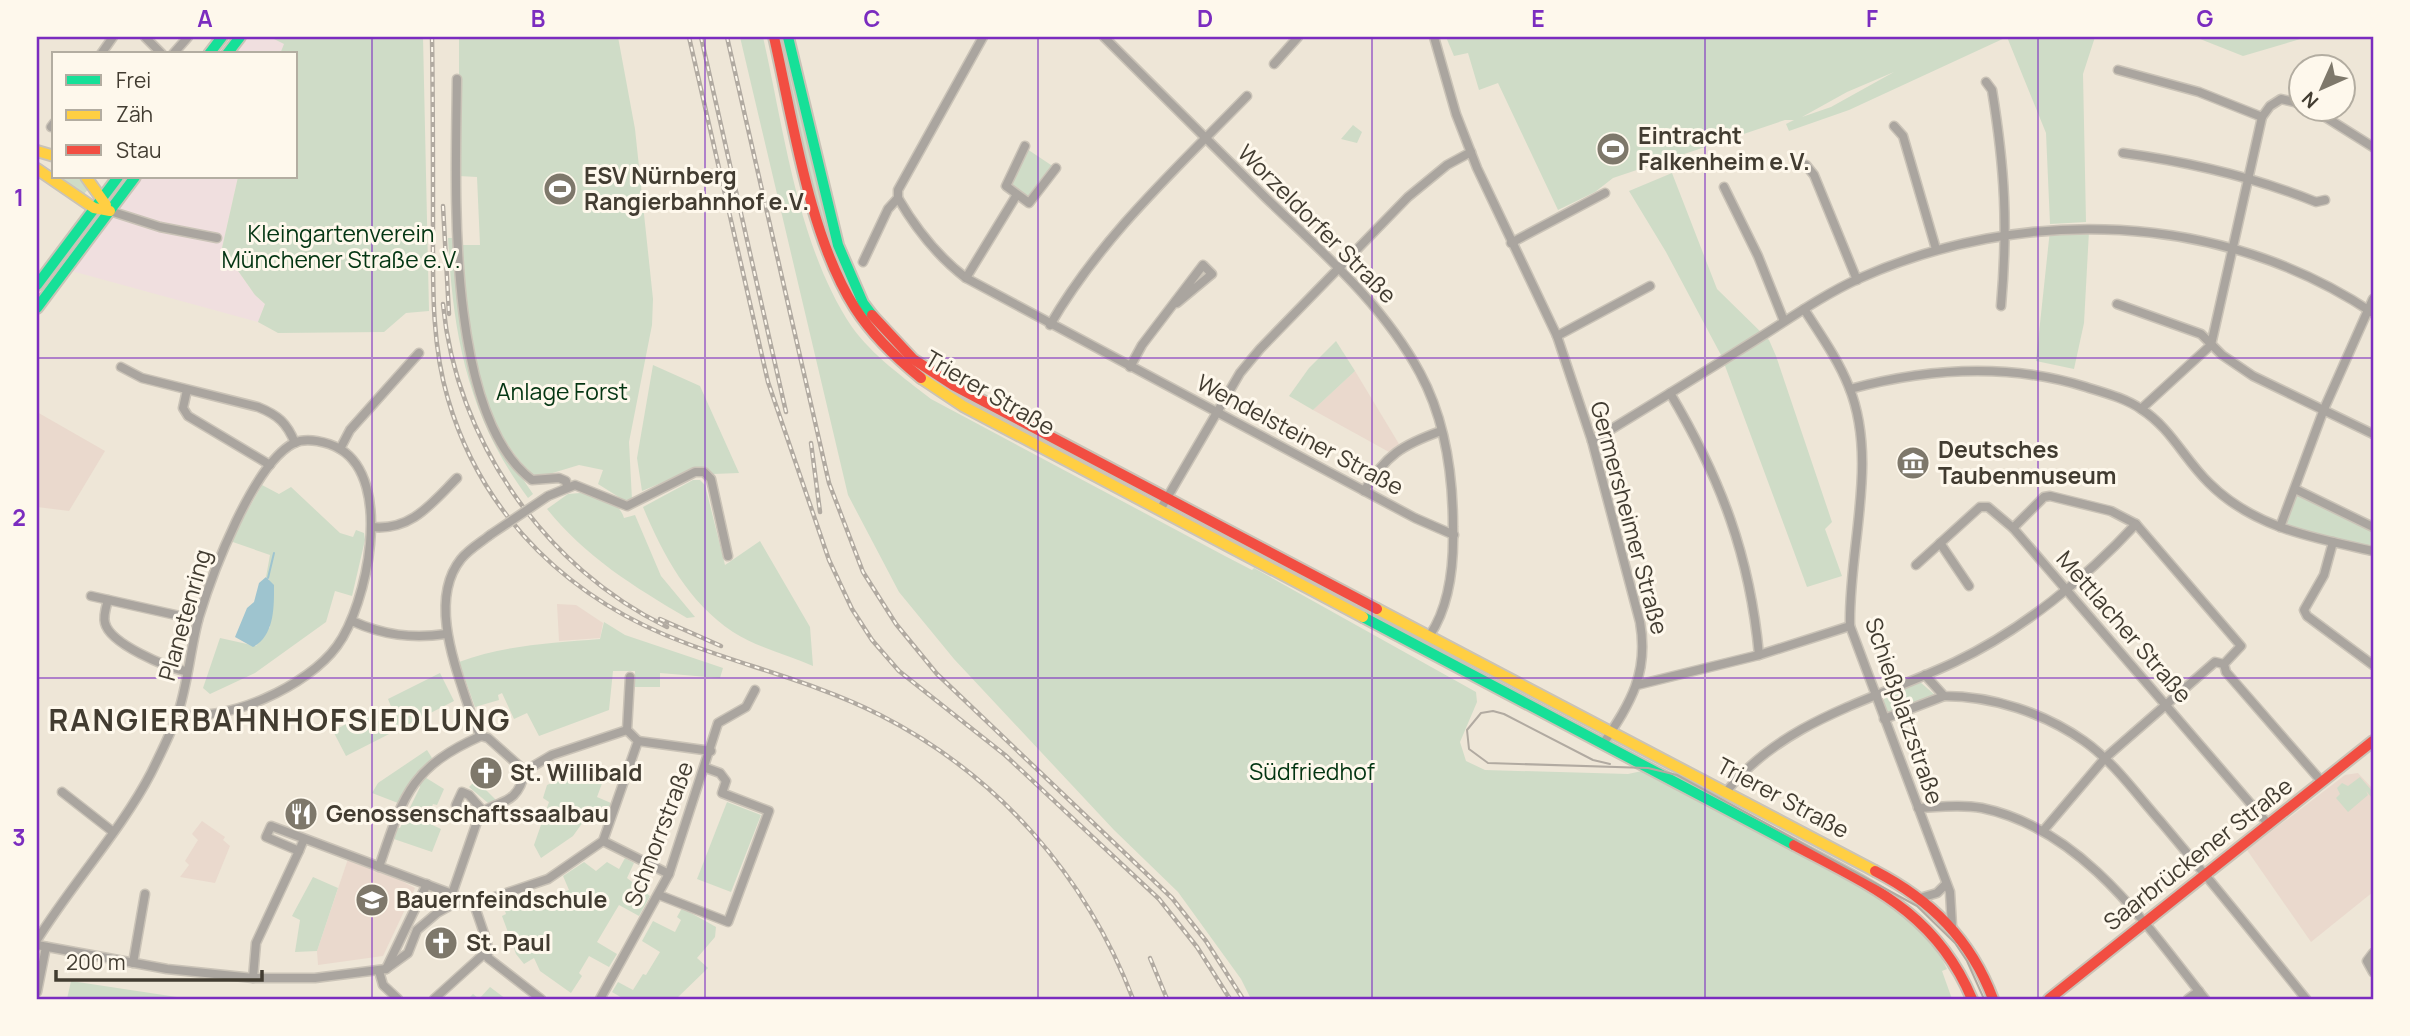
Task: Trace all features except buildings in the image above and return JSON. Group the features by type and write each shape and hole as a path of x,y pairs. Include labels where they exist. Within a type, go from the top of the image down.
{"main road":[{"path":"211,52 222,37"},
{"path":"229,52 240,37"},
{"name":"Trierer Straße","path":"774,37 826,250 844,292 870,331 902,364 938,391 1898,902 1943,945 1961,972 1972,999"},
{"name":"Trierer Straße","path":"788,37 842,258 857,292 881,328 907,354 946,381 1512,678 1920,898 1952,926 1977,960 1993,999"},
{"path":"37,169 94,208 110,211"},
{"path":"87,178 110,211"},
{"path":"37,285 117,178"},
{"path":"37,308 134,178"},
{"path":"1190,525 1190,518 1197,514"},
{"path":"1497,688 1512,678"},
{"name":"Saarbrückener Straße","path":"2049,999 2373,741"}],"street":[{"path":"102,52 113,37"},
{"path":"145,37 160,52"},
{"path":"175,52 188,37"},
{"path":"863,262 888,209 898,198 898,190 983,37"},
{"name":"Worzeldorfer Straße","path":"1104,37 1339,269 1398,337 1421,374 1451,469 1454,535 1444,603 1430,635"},
{"path":"1274,64 1298,37"},
{"name":"Germersheimer Straße","path":"1434,37 1471,152 1511,243 1557,336 1592,441 1640,622 1644,650 1637,685 1603,744"},
{"path":"2118,70 2199,92 2262,117"},
{"path":"457,79 459,289 475,379 499,436 520,469 532,480 559,478 566,481 567,487"},
{"path":"1986,82 1992,90 2003,154 2007,234 2001,306"},
{"path":"1050,325 1088,268 1140,203 1247,96"},
{"path":"2141,409 2211,345 2262,117 2270,106 2281,99 2288,101"},
{"path":"2333,122 2373,147"},
{"path":"1894,126 1903,136 1936,249"},
{"path":"1025,146 1006,186 1016,196 1029,203 1056,168"},
{"path":"1160,510 1216,413 1253,357 1419,187 1447,165 1471,152"},
{"path":"2123,153 2181,161 2282,188 2316,202 2325,200"},
{"path":"1806,164 1814,175 1857,280"},
{"path":"1724,187 1742,220 1784,321"},
{"path":"1511,243 1605,193"},
{"path":"966,278 1016,196"},
{"name":"Wendelsteiner Straße","path":"898,198 919,232 949,265 966,278 1364,491 1454,535"},
{"path":"110,211 160,227 217,238"},
{"path":"1592,441 1784,321 1857,280 1936,249 2007,234 2051,229 2121,229 2162,234 2231,249 2298,274 2370,311"},
{"path":"1130,367 1148,337 1177,303 1212,274 1203,265 1181,292 1177,303"},
{"path":"1557,336 1650,286"},
{"path":"2280,527 2324,409 2370,311 2373,299"},
{"path":"2117,304 2201,334 2211,345 2253,376 2373,434"},
{"name":"Schießplatzstraße","path":"1804,309 1833,354 1850,389 1862,464 1850,585 1850,626 1945,885 1950,892 1952,926"},
{"path":"121,367 142,378 258,407 276,414 285,422 295,443 319,441 340,449 350,430 419,353"},
{"path":"1850,389 1919,374 1989,371 2037,373 2108,394 2141,409 2174,437 2207,482 2252,517 2306,538 2373,551"},
{"path":"187,390 183,408 188,416 270,465"},
{"path":"1670,393 1707,459 1739,540 1759,655"},
{"path":"1364,491 1391,454 1413,441 1441,431"},
{"name":"Planetenring","path":"295,443 270,465 223,550 198,620 178,713 197,717 220,714 289,686 322,662 337,646 352,621 372,527 363,478 351,458 340,449"},
{"path":"470,711 446,634 446,609 453,573 463,556 548,496 567,487 587,488 627,506 695,472 704,472 711,479 728,556"},
{"path":"372,527 397,527 408,523 457,478"},
{"path":"2295,489 2373,527"},
{"path":"2013,528 2044,497 2050,496 2111,511 2136,524 2241,646 2224,664"},
{"name":"Mettlacher Straße","path":"1916,565 1984,505 2013,528 2269,825"},
{"path":"1726,792 1757,761 1824,716 1925,675 1984,647 2065,589 2136,524"},
{"path":"2333,542 2323,575 2304,610 2307,616 2373,665"},
{"path":"1940,543 1969,586"},
{"path":"91,596 198,620"},
{"path":"108,600 105,623 110,632 154,662 186,671"},
{"path":"352,621 369,629 403,636 446,634"},
{"path":"1637,685 1759,655 1850,626"},
{"path":"2043,831 2105,758 2215,662 2224,664"},
{"path":"2224,664 2226,672 2322,782"},
{"path":"1925,675 1944,696"},
{"path":"630,677 627,730 638,741 711,751"},
{"name":"Schnorrstraße","path":"600,999 669,874 706,768 718,723 746,707 755,690"},
{"path":"1884,719 1944,696 1971,697 2026,712 2069,731 2105,758 2206,875 2306,999"},
{"path":"37,992 40,944 149,776 178,713"},
{"path":"473,721 481,736"},
{"path":"40,944 133,963 253,978 316,978 382,970 408,953 417,930 454,899 481,814 504,804 522,783 525,771 552,755 627,730"},
{"path":"379,867 401,805 415,782 435,760 481,736 488,738 525,771"},
{"path":"299,851 266,837 271,826 427,884 454,899 474,904 560,873 603,841 638,741"},
{"path":"659,895 728,922 769,811 722,793 726,781 720,773 706,768"},
{"path":"62,792 112,831"},
{"path":"1918,808 1981,808 2043,831 2090,864 2205,999"},
{"path":"253,978 257,943 304,839"},
{"path":"603,841 669,874"},
{"path":"398,999 383,985 382,970 427,884"},
{"path":"1920,898 1937,893 1945,885"},
{"path":"133,963 145,894"},
{"path":"434,999 485,953 487,942 474,904"},
{"path":"485,953 495,966 541,999"},
{"path":"2373,953 2367,961 2373,972"},
{"path":"2189,999 2199,991"}],"shaded area":[{"path":"230,37 270,37 285,44 281,52 219,52"},
{"path":"124,178 238,178 222,248 255,295 265,304 258,322 57,267"},
{"path":"1355,371 1399,444 1389,452 1313,410"},
{"path":"37,412 105,451 69,511 37,507"},
{"path":"557,604 576,605 603,623 600,638 559,641"},
{"path":"2358,773 2373,789 2373,892 2311,942 2247,850 2345,775"},
{"path":"202,821 225,837 223,840 230,846 215,883 180,877 189,865 185,861 198,840 192,834"},
{"name":"Bauernfeindschule","path":"348,859 381,870 415,888 383,956 318,965 317,951"}],"green space":[{"name":"Kleingartenverein Münchener Straße e.V.","path":"270,37 423,37 429,311 406,313 384,332 278,333 258,322 265,304 255,295 222,248 238,178 298,178 298,52 281,52 284,44"},
{"name":"Anlage Forst","path":"459,37 618,37 635,129 653,299 652,325 629,442 632,500 625,501 598,484 603,470 579,465 536,478 515,455 486,400 469,338 462,275 460,245 480,245 477,177 459,176"},
{"name":"Südfriedhof","path":"740,37 763,37 795,187 818,261 834,295 860,337 899,374 931,399 1225,556 1252,570 1254,568 1476,692 1477,702 1460,742 1466,761 1485,770 1628,774 1642,771 1904,911 1933,941 1947,969 1942,971 1952,999 1251,999 1241,979 1178,892 1114,830 954,659 899,592 848,495"},
{"path":"779,37 783,37 838,254 900,351 1149,492 1147,495 979,411 938,385 901,356 870,323 847,287 823,227 806,164"},
{"name":"Eintracht Falkenheim e.V.","path":"1446,37 2007,37 1849,110 1789,131 1786,124 1794,120 1785,120 1613,178 1595,192 1558,210 1498,83 1479,90 1468,53 1454,56","holes":["1894,72 1831,107 1802,117 1847,92"]},
{"path":"2007,37 2095,37 2083,74 2086,222 2050,224 2046,133"},
{"path":"2195,37 2307,37 2243,56"},
{"path":"1353,125 1362,132 1357,143 1341,139"},
{"path":"1027,149 1054,167 1029,200 1009,186"},
{"path":"1672,173 1717,289 1769,340 1776,356 1832,522 1825,529 1842,576 1807,587 1721,355 1666,252 1629,191"},
{"path":"59,178 83,178 91,186 83,195"},
{"path":"2050,230 2089,231 2084,323 2074,369 2036,361"},
{"path":"448,238 454,238 459,308 473,373 497,434 533,494 528,498 491,437 467,374 454,309"},
{"path":"1336,341 1355,371 1313,410 1289,396 1309,368"},
{"path":"653,365 700,386 739,473 713,474 706,467 697,468 642,491 637,458"},
{"path":"693,480 700,480 705,485 725,565 760,541 810,627 813,666 733,632 703,607 668,560 643,507"},
{"path":"262,485 279,494 291,487 340,533 353,537 356,530 364,533 365,540 352,596 335,591 326,622 255,673 210,694 203,688 220,638 256,646 270,627 269,578 266,577 270,555 230,541"},
{"path":"580,493 612,503 624,518 635,515 661,576 695,617 687,618 612,570 578,542 547,509 568,494"},
{"path":"2297,493 2373,529 2373,547 2291,528 2286,522"},
{"path":"1194,520 1472,661 1468,669 1192,522"},
{"path":"604,622 625,635 723,668 720,678 660,673 660,687 635,687 635,671 613,671 609,710 539,736 527,713 514,719 502,693 498,695 499,700 475,707 459,662 511,648 600,639"},
{"path":"440,673 454,701 346,756 333,731 367,713 372,724 394,714 388,699"},
{"path":"1920,682 1935,695 1887,714 1883,703 1885,695"},
{"path":"427,750 432,758 413,778 398,803 372,793 378,783"},
{"path":"593,765 607,770 597,797 611,803 602,824 588,815 573,836 541,858 534,845 549,802 543,798 547,785"},
{"path":"423,776 444,789 437,805 433,804 426,822 441,829 432,852 391,838 395,827 400,828 420,787 417,783"},
{"path":"2360,777 2373,792 2373,799 2366,791 2368,795 2348,812 2336,798 2340,794 2337,788 2342,783 2348,786"},
{"path":"476,780 497,801 488,803 469,787"},
{"path":"727,802 761,815 731,892 697,879"},
{"path":"625,858 634,863 627,878 650,896 639,916 619,905 597,942 617,954 609,967 589,956 579,973 582,976 571,993 540,971 534,958 524,964 516,954 502,916 506,914 503,905 511,902 514,911 569,890 563,876 584,862 596,871 607,862 619,869"},
{"path":"313,877 338,888 317,951 295,952 300,920 292,916"},
{"path":"682,908 716,927 715,937 697,958 708,968 676,999 624,999 612,992 618,982 633,990 643,974 646,975 660,952 642,941 653,921 675,932 681,920 677,917"},
{"path":"71,981 190,999 67,999"},
{"path":"490,987 506,999 479,999"}],"water":[{"path":"266,577 274,585 272,619 266,635 253,647 235,637 247,608 254,602 259,583"}],"waterway":[{"path":"268,578 274,553"}],"tram line":[{"path":"1610,764 1593,760 1504,714 1493,711 1481,713 1467,730 1469,749 1488,763 1648,768 1677,775 1917,906 1955,943 1967,961 1984,999"}],"railway":[{"path":"432,37 433,289 438,356 448,399 464,442 484,482 509,518 538,551 571,580 607,605 688,644 857,704 923,739 963,767 1033,833 1063,871 1090,911 1133,999"},
{"path":"689,37 768,382 829,560 852,609 872,640 899,671 1005,755 1159,899 1197,947 1230,999"},
{"path":"701,37 786,412"},
{"path":"727,37 829,483 863,572 896,624 937,674 1172,898 1206,941 1243,999"},
{"path":"443,206 449,314"},
{"path":"443,304 451,354 466,403 487,450 514,494 545,534 582,570 623,601 667,627"},
{"path":"811,443 820,512"},
{"path":"660,619 721,646"},
{"path":"1150,958 1167,999"}],"traffic: fast":[{"path":"211,52 222,37"},
{"path":"229,52 240,37"},
{"path":"788,37 838,245 863,303 872,315"},
{"path":"37,285 117,178"},
{"path":"37,308 134,178"},
{"path":"1363,617 1794,845"}],"traffic: slow":[{"path":"37,151 52,155"},
{"path":"37,169 94,208 110,211"},
{"path":"87,178 106,205"},
{"path":"921,378 963,406 1363,617"},
{"path":"1377,609 1875,871"}],"traffic: jam":[{"path":"774,37 804,177 839,279 869,328 893,354 921,378"},
{"path":"872,315 913,359 953,385 1377,609"},
{"path":"2049,999 2373,741"},
{"path":"1794,845 1875,889 1920,923 1940,944 1957,969 1972,999"},
{"path":"1875,871 1914,895 1947,924 1973,958 1993,999"}],"place":[{"name":"Eintracht Falkenheim e.V.","path":"1613,149"},
{"name":"ESV Nürnberg Rangierbahnhof e.V.","path":"560,189"},
{"name":"Deutsches Taubenmuseum","path":"1913,463"},
{"name":"St. Willibald","path":"486,773"},
{"name":"Genossenschaftssaalbau","path":"301,814"},
{"name":"Bauernfeindschule","path":"372,900"},
{"name":"St. Paul","path":"441,943"}],"district":[{"name":"RANGIERBAHNHOFSIEDLUNG","path":"280,721"}]}
